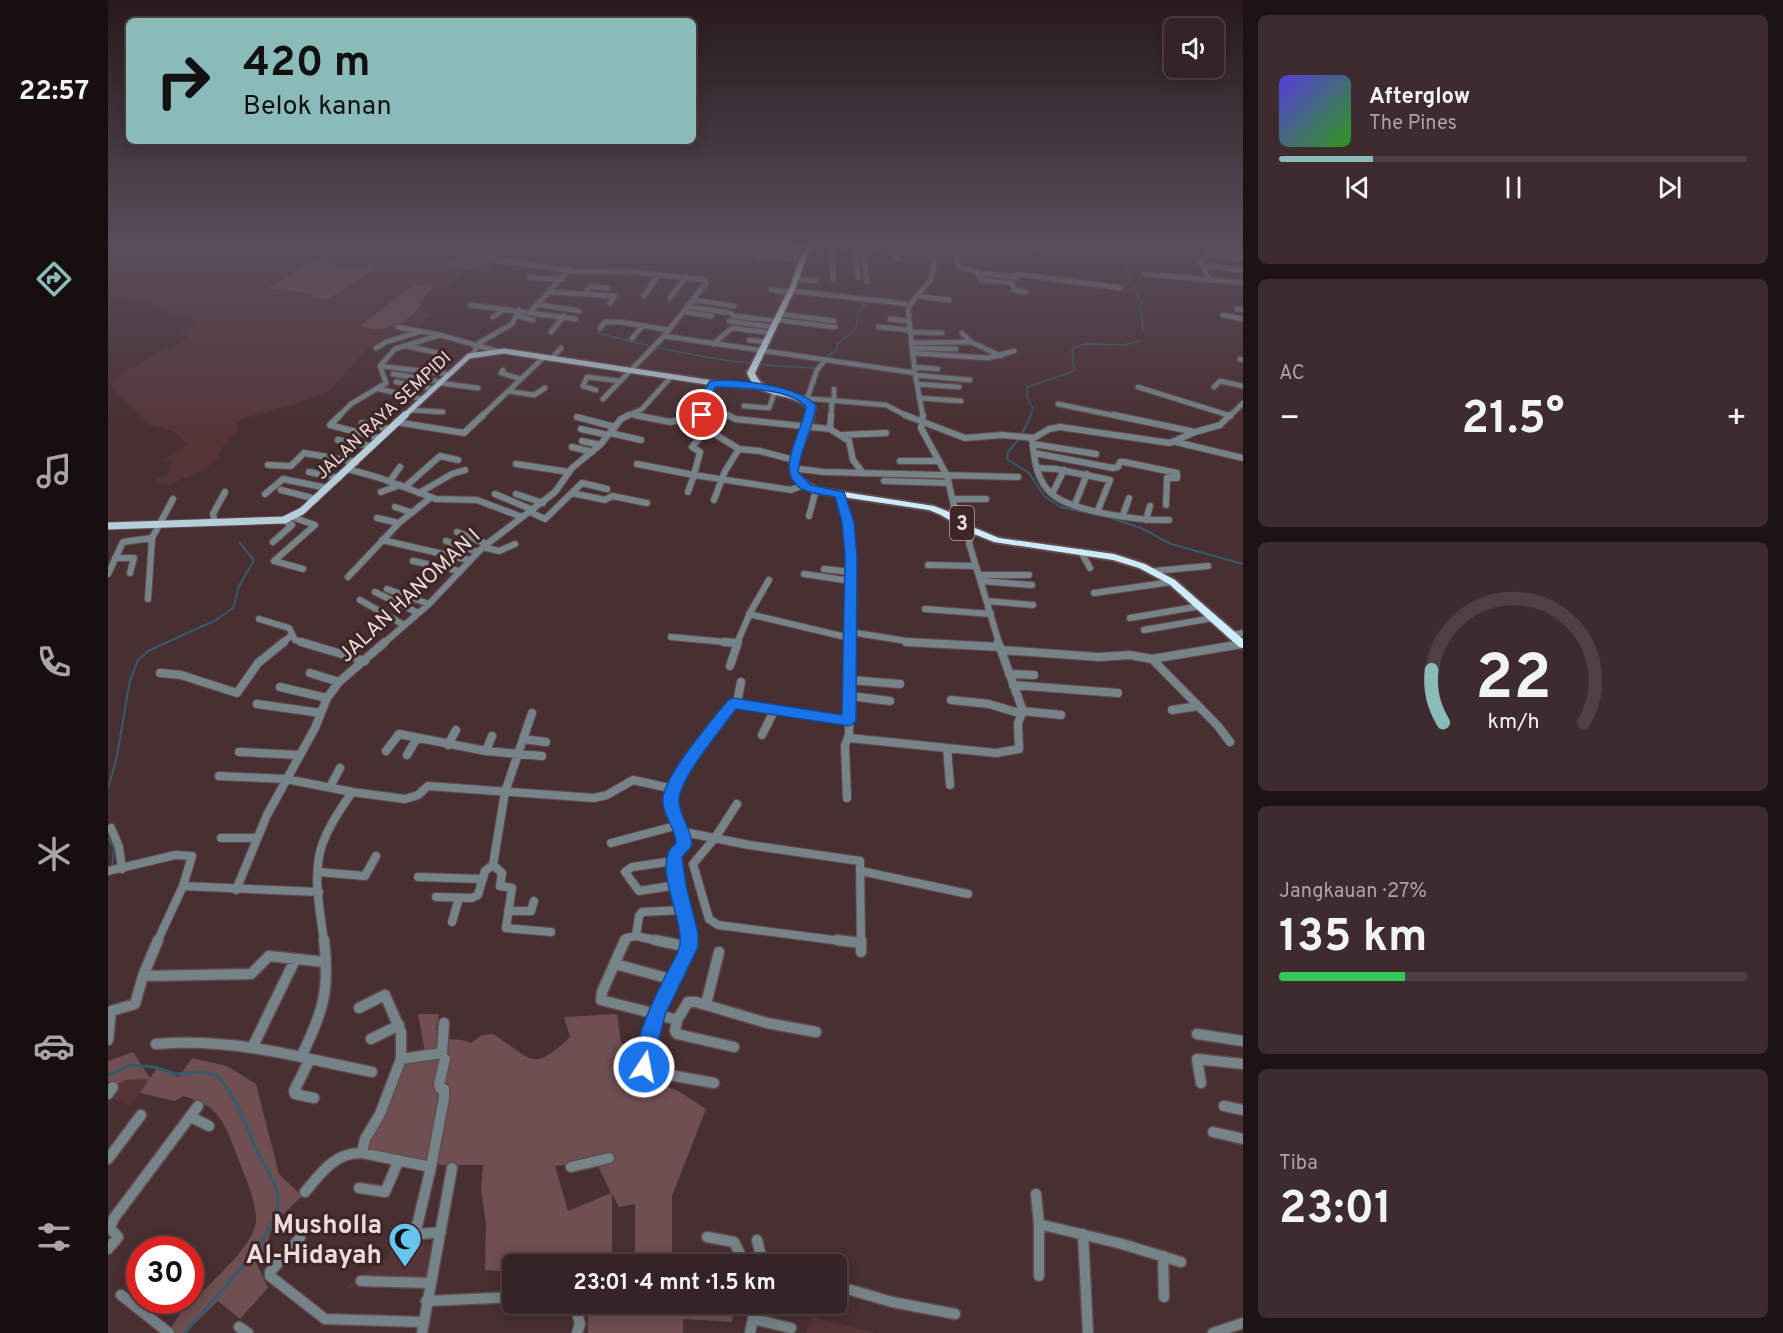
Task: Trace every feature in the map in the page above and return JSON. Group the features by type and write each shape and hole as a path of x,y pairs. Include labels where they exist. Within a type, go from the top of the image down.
{"highway":[{"path":"784,306 760,351 752,373 753,379 761,387 805,398 811,409 793,464 795,477 803,485"},
{"name":"3","path":"803,485 840,495 931,508 957,519 970,536 985,536 1010,543 1122,559 1172,582 1242,644"}],"main road":[{"name":"JALAN RAYA SEMPIDI","path":"108,526 284,520 292,517 316,499 370,446 473,354 497,351 735,386 761,387"},
{"name":"JALAN RAYA SEMPIDI","path":"735,386 753,379"}],"street":[{"path":"481,306 505,309 533,320"},
{"path":"531,311 534,306"},
{"path":"550,306 579,311"},
{"path":"909,306 909,327 922,424 949,483 957,519"},
{"path":"603,399 664,336 688,307 776,323"},
{"path":"493,317 505,309"},
{"path":"518,313 531,311 576,319"},
{"path":"684,312 712,316"},
{"path":"473,354 480,344 512,324 518,313"},
{"path":"1223,315 1243,319"},
{"path":"550,332 564,316"},
{"path":"600,328 608,321 669,330"},
{"path":"729,321 835,327"},
{"path":"713,344 732,328 776,323 834,321"},
{"path":"889,321 942,333"},
{"path":"436,333 415,326 398,327 455,337 497,351"},
{"path":"632,338 642,327"},
{"path":"879,327 909,327"},
{"path":"376,348 386,342 422,331"},
{"path":"379,438 329,426 351,404 379,389 387,381 381,374 380,366 391,351 436,333"},
{"path":"962,333 971,342 1001,356"},
{"path":"664,336 822,361 970,380"},
{"path":"749,340 766,342"},
{"path":"912,348 971,342"},
{"path":"404,346 438,353"},
{"path":"551,359 561,348"},
{"path":"912,348 956,349"},
{"path":"912,348 963,358 1001,356 1014,351"},
{"path":"396,422 462,433 543,358"},
{"path":"822,361 805,398 886,405 922,424 965,438 1011,436 1096,454"},
{"path":"380,366 448,374"},
{"path":"915,372 938,369"},
{"path":"503,370 501,373 521,379"},
{"path":"393,374 478,388"},
{"path":"596,390 583,386 587,377 620,381"},
{"name":"JALAN HANOMAN I","path":"236,890 257,838 286,778 327,698 339,682 429,604 483,547 555,492 569,471 600,445 623,417 633,415 646,405 671,377"},
{"path":"1214,387 1220,381 1243,386"},
{"path":"396,382 433,389"},
{"path":"633,415 670,422 700,417 707,403 705,398 714,383"},
{"path":"917,384 959,387"},
{"path":"1138,387 1194,402 1231,416"},
{"path":"508,391 534,395 545,388"},
{"path":"379,389 423,399"},
{"path":"830,429 834,389"},
{"path":"402,390 401,393 423,399"},
{"path":"744,406 769,408 776,391"},
{"path":"919,398 961,401"},
{"path":"1176,442 1195,432 1220,425 1243,403"},
{"path":"1058,404 1195,432"},
{"path":"1111,414 1113,406"},
{"path":"410,410 442,412"},
{"path":"704,433 707,418 725,414 735,419 830,429 842,435 852,445 854,460 863,472"},
{"path":"577,417 611,432 641,440"},
{"path":"362,423 389,429"},
{"path":"1030,440 1049,429 1066,427 1176,442 1243,458"},
{"path":"581,429 611,432"},
{"path":"688,492 700,452 692,447 704,433 713,433 739,448 760,451 793,464 824,472 1018,477"},
{"path":"842,435 886,433"},
{"path":"338,440 370,446"},
{"path":"1030,440 1037,468 1052,494 1075,504 1098,510 1146,520 1169,520"},
{"path":"582,441 600,445"},
{"path":"572,447 592,452"},
{"path":"714,500 722,479 739,448"},
{"path":"268,465 291,466 304,453 356,462"},
{"path":"1034,453 1113,468 1118,467 1119,462 1124,462 1177,472 1177,478 1167,478 1166,506"},
{"path":"381,492 403,486 440,456 458,460"},
{"path":"289,459 297,459"},
{"path":"900,461 939,460"},
{"path":"516,464 569,471"},
{"path":"636,464 792,490 803,485"},
{"path":"390,481 400,467"},
{"path":"1037,468 1087,474 1111,481 1098,510"},
{"path":"348,469 390,481 430,498 450,501 477,500 522,517"},
{"path":"419,493 454,473 465,470"},
{"path":"1052,494 1064,470"},
{"path":"309,472 339,478"},
{"path":"1075,504 1087,474"},
{"path":"265,494 282,479 327,488"},
{"path":"884,481 949,483"},
{"path":"495,494 545,519 582,483 607,489"},
{"path":"281,490 316,499"},
{"path":"809,516 816,490"},
{"path":"215,523 213,514 225,492"},
{"path":"572,493 606,501 614,494 647,503"},
{"path":"516,494 543,503"},
{"path":"840,495 850,531 851,572 849,738 845,745 847,798"},
{"path":"348,577 410,512 430,498"},
{"path":"1123,515 1129,498"},
{"path":"148,599 152,538 173,499"},
{"path":"953,499 986,500"},
{"path":"395,507 410,512"},
{"path":"1146,520 1150,507"},
{"path":"292,517 314,526 274,561 303,569"},
{"path":"377,518 399,523"},
{"path":"273,542 292,525 284,520"},
{"path":"457,532 483,547"},
{"path":"849,738 996,753 1016,751 1019,746 1018,723 1022,713 1000,649 976,566 970,536"},
{"path":"108,574 125,540 152,538"},
{"path":"382,540 469,560"},
{"path":"446,541 499,551 515,544"},
{"path":"1081,552 1090,568"},
{"path":"115,558 134,558 130,573"},
{"path":"413,561 459,571"},
{"path":"928,565 976,566"},
{"path":"1154,572 1208,566"},
{"path":"824,569 851,572"},
{"path":"804,573 851,581"},
{"path":"980,578 1029,575"},
{"path":"980,578 1032,585"},
{"path":"730,666 736,643 749,614 769,580"},
{"path":"1094,593 1172,582"},
{"path":"387,589 429,604"},
{"path":"375,592 418,614"},
{"path":"360,600 404,625"},
{"path":"987,601 1033,605"},
{"path":"1130,618 1201,606"},
{"path":"925,609 991,614"},
{"path":"749,614 850,635 885,636 910,643 1099,657 1130,656 1152,659 1242,644"},
{"path":"1144,630 1213,618"},
{"path":"259,619 289,628 295,640 365,661"},
{"path":"1231,635 1243,633"},
{"path":"160,673 181,675 237,693 258,663 292,634"},
{"path":"671,637 736,643"},
{"path":"1152,659 1230,742"},
{"path":"310,673 339,682"},
{"path":"1009,674 1035,675"},
{"path":"850,680 900,684"},
{"path":"737,703 741,682"},
{"path":"1013,685 1118,693"},
{"path":"280,687 327,698"},
{"path":"850,696 890,701"},
{"path":"951,700 981,703 1022,713 1061,715"},
{"path":"714,1083 646,1069 643,1062 656,1014 689,947 689,933 677,885 674,861 675,852 684,846 681,828 671,803 674,789 684,767 728,706 737,703 774,711 849,721"},
{"path":"257,705 321,713"},
{"path":"1172,710 1198,706"},
{"path":"762,735 774,711"},
{"path":"493,865 505,792 532,713"},
{"path":"448,745 456,730"},
{"path":"386,751 398,734 486,751 542,756"},
{"path":"486,751 492,736"},
{"path":"406,755 417,738"},
{"path":"523,739 546,742"},
{"path":"947,748 950,785"},
{"path":"239,752 299,755"},
{"path":"330,787 340,768"},
{"path":"219,776 286,778 352,792 410,799 428,786 565,798 599,798 633,780 674,789"},
{"path":"314,1098 295,1094 294,1091 325,999 325,962 319,892 320,853 326,836 352,792"},
{"path":"611,843 681,828 715,838 856,860 861,863 861,948 711,922 692,867 715,838 736,804"},
{"path":"108,1040 111,1011 135,1004 143,976 193,859 191,855 136,863 116,870 119,847 111,828"},
{"path":"221,838 257,838"},
{"path":"319,872 365,876 376,856"},
{"path":"674,861 632,867 625,872 639,891 677,885"},
{"path":"436,897 477,896 486,869 493,865"},
{"path":"493,865 498,867 502,873 500,886 512,888 505,924 507,929 551,932"},
{"path":"861,871 968,894"},
{"path":"418,877 483,879"},
{"path":"183,886 319,892"},
{"path":"452,922 459,898"},
{"path":"508,911 531,911 534,901"},
{"path":"636,936 639,916 642,912 684,910"},
{"path":"677,1020 601,1000 602,992 626,938 636,936 689,947"},
{"path":"706,1004 719,952"},
{"path":"143,976 251,974 257,971 266,957 325,962"},
{"path":"253,1046 295,960"},
{"path":"615,964 674,980"},
{"path":"359,1008 385,995 401,1032 401,1059 380,1114 365,1139 362,1153"},
{"path":"734,1047 677,1034 677,1020 688,1002 706,1004 767,1023 816,1032"},
{"path":"401,1059 441,1054 444,1047 444,1023"},
{"path":"371,1039 399,1025"},
{"path":"1197,1034 1243,1041"},
{"path":"156,1044 199,1042 253,1046 372,1072"},
{"path":"441,1232 419,1234 416,1230 444,1098 444,1089 440,1088 439,1084 445,1059"},
{"path":"1201,1083 1197,1059 1243,1064"},
{"path":"108,1249 116,1244 118,1237 111,1230 111,1224 198,1106"},
{"path":"1224,1106 1243,1110"},
{"path":"108,1159 141,1115"},
{"path":"190,1117 209,1126"},
{"path":"1212,1132 1243,1139"},
{"path":"305,1192 336,1157 352,1153 430,1167"},
{"path":"571,1167 609,1158"},
{"path":"359,1188 386,1192 399,1160"},
{"path":"300,1238 270,1272 270,1276 326,1319 422,1327 452,1168"},
{"path":"1036,1194 1039,1224 1039,1276"},
{"path":"1039,1224 1181,1262"},
{"path":"1083,1234 1088,1333"},
{"path":"707,1237 734,1242 740,1254"},
{"path":"758,1240 761,1254"},
{"path":"1163,1256 1164,1297"},
{"path":"361,1281 429,1283"},
{"path":"847,1289 892,1302 955,1314"},
{"path":"121,1295 169,1333"},
{"path":"426,1301 502,1298"},
{"path":"577,1333 580,1324 578,1314"},
{"path":"750,1333 754,1314"},
{"path":"753,1319 791,1328"},
{"path":"1213,1333 1243,1323"}],"shaded area":[{"path":"386,306 420,306 410,317 394,326 377,329 361,325"},
{"path":"425,306 421,312 433,314 412,330 395,334 367,349 330,390 293,405 247,417 237,423 238,431 221,449 218,456 220,458 208,466 208,469 170,484 158,482 158,478 169,474 169,463 172,461 164,460 186,445 186,442 174,432 150,425 123,398 117,395 112,384 122,371 186,340 187,336 179,335 199,322 153,307"},
{"path":"418,1014 439,1014 436,1030 444,1039 471,1043 482,1035 493,1034 525,1056 539,1059 557,1049 570,1037 564,1017 617,1014 621,1042 632,1049 638,1075 678,1091 706,1109 672,1196 672,1254 635,1254 635,1204 619,1207 612,1194 612,1254 502,1254 502,1271 485,1270 486,1225 481,1188 483,1165 443,1165 359,1155 401,1058 426,1057","holes":["596,1162 611,1193 568,1211 555,1166"]},
{"path":"133,1052 150,1078 157,1068 179,1077 192,1058 227,1066 256,1084 279,1174 302,1196 273,1224 265,1251 256,1262 268,1288 240,1319 218,1301 185,1333 168,1333 180,1314 204,1314 204,1290 238,1255 254,1229 256,1218 253,1201 228,1132 212,1110 195,1100 183,1096 175,1101 140,1093 149,1079 126,1080 108,1088 108,1061"},
{"path":"150,1079 130,1106 108,1097 108,1088 126,1080"},
{"path":"399,1233 434,1249 439,1249 429,1258 426,1285 403,1284 345,1288 388,1257"},
{"path":"588,1314 732,1314 732,1322 683,1319 683,1333 588,1333"},
{"path":"812,1317 873,1332 873,1333 806,1333"}],"waterway":[{"path":"824,358 837,350 837,344 855,330 863,306"},
{"path":"1141,306 1143,330"},
{"path":"598,333 678,352 732,361 786,367 813,368 818,365"},
{"path":"1030,417 1033,408 1027,397 1027,387 1074,371 1072,349 1084,344 1124,345 1142,340"},
{"path":"1022,434 1031,415"},
{"path":"1019,439 1008,452 1007,459 1029,473 1044,496 1061,507 1111,518 1141,528 1171,544 1243,564"},
{"path":"108,788 116,761 130,680 138,660 148,651 216,620 233,608 239,586 254,560 240,543"},
{"path":"108,838 114,848 112,869"},
{"path":"108,1076 130,1065 154,1067 175,1074 203,1072 218,1076 235,1102 275,1186 278,1199 276,1214 268,1231 241,1269 185,1333"}],"place":[{"name":"Musholla Al-Hidayah","path":"405,1268"}],"route":[{"path":"644,1067 643,1062 656,1014 689,947 687,920 677,885 674,857 675,852 684,846 684,832 676,821 670,799 684,767 728,706 733,704 849,721 851,539 848,522 840,495 808,488 795,477 792,468 811,406 803,398 761,387 714,383 704,399 707,403 702,415"}]}
